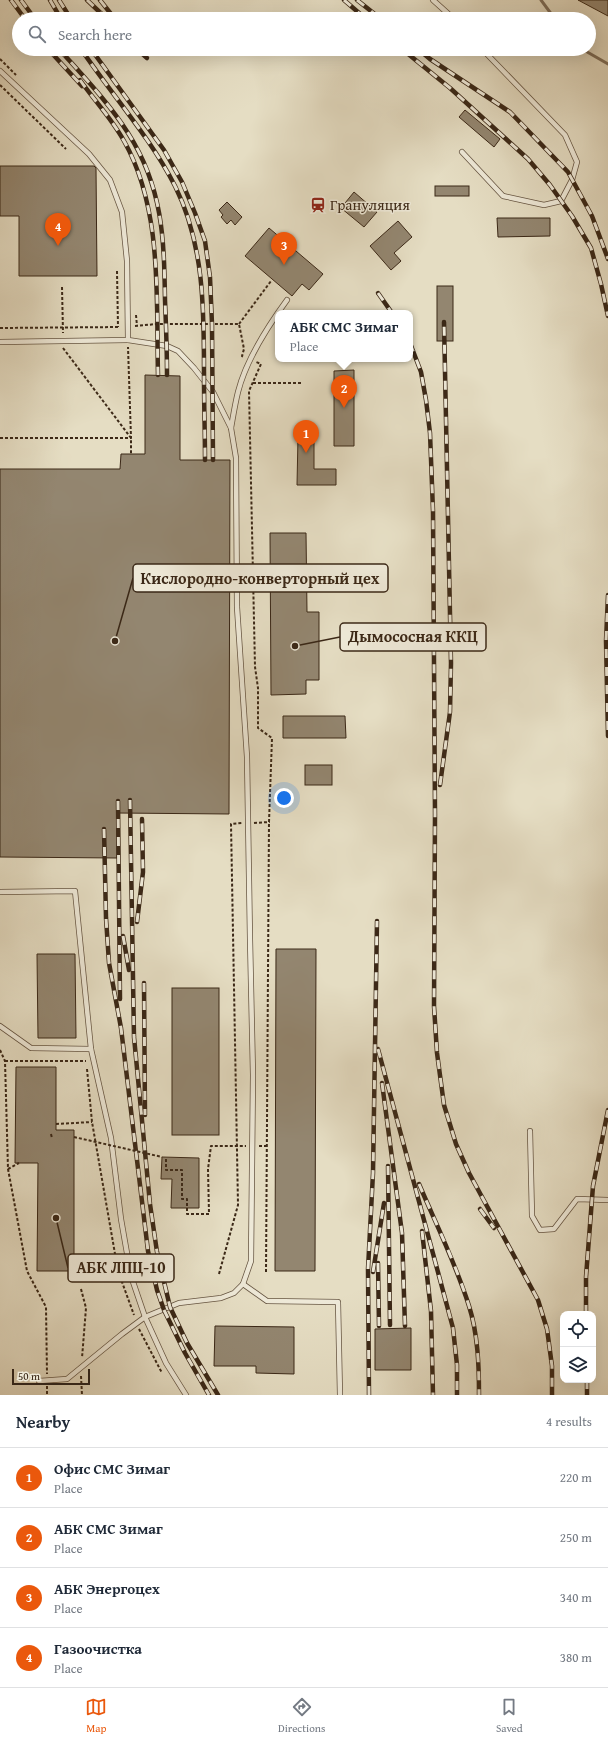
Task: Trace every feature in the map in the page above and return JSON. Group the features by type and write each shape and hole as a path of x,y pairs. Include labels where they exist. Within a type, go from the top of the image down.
{"lane":[{"path":"433,0 446,12"},
{"path":"462,152 503,196 544,205 561,201 572,180 577,162 564,135 489,56"},
{"path":"0,71 89,154 110,180 122,212 127,261 128,340"},
{"path":"280,310 287,300"},
{"path":"231,428 238,392 251,360 275,316"},
{"path":"0,342 128,340 158,344 178,351 213,392 231,428 236,458 237,607 247,757 254,1146 252,1261 243,1284 234,1293 221,1298 179,1304 145,1317 81,1366 67,1379 39,1380"},
{"path":"0,892 75,891 91,1049 111,1138 121,1219 131,1276 145,1317 166,1363 186,1395"},
{"path":"0,1026 31,1048 91,1049"},
{"path":"530,1131 532,1216 540,1230 554,1230 577,1199 608,1200"},
{"path":"243,1284 267,1301 338,1302 340,1395"}],"path":[{"path":"0,59 22,80"},
{"path":"0,85 66,149"},
{"path":"117,271 118,327"},
{"path":"266,1272 269,822 272,738 258,728 258,688 255,667 249,391 261,364 242,356 244,349 239,324 271,281"},
{"path":"62,287 63,349 131,438"},
{"path":"136,311 137,326"},
{"path":"0,328 128,327 157,324 239,324"},
{"path":"128,340 131,454"},
{"path":"253,382 302,383"},
{"path":"0,438 131,438"},
{"path":"220,1274 238,1205 232,824 269,822"},
{"path":"0,1050 5,1061 8,1169 27,1271 46,1307 47,1395"},
{"path":"5,1061 86,1061 92,1122 118,1271 142,1336 165,1378"},
{"path":"56,1124 92,1122"},
{"path":"51,1134 52,1138"},
{"path":"74,1137 162,1157"},
{"path":"166,1159 166,1170 182,1170 182,1199 187,1199 187,1214 209,1214 208,1169 210,1146 268,1146"},
{"path":"8,1169 19,1163"},
{"path":"81,1289 86,1308 81,1366 82,1395"}],"building":[{"path":"578,0 608,0 608,16"},
{"path":"465,110 500,139 494,147 459,117"},
{"path":"0,166 94,166 96,168 97,276 19,276 19,216 0,216"},
{"path":"435,186 469,186 469,196 435,196"},
{"path":"354,192 377,212 364,227 341,208"},
{"path":"227,202 242,217 235,225 231,220 227,224 221,217 223,215 219,210"},
{"path":"497,218 550,218 550,236 498,237"},
{"path":"398,221 412,237 394,253 401,261 391,270 370,246"},
{"path":"269,228 323,274 309,290 302,284 292,296 245,256"},
{"path":"437,286 453,286 453,341 437,341"},
{"path":"354,370 354,446 334,446 334,371"},
{"path":"145,375 180,376 180,460 230,460 229,814 117,813 117,858 0,857 0,469 120,469 121,454 145,454"},
{"path":"298,437 314,437 314,469 336,469 336,485 297,485"},
{"path":"270,533 306,533 307,612 319,612 319,680 306,680 306,694 271,695"},
{"path":"283,716 345,716 346,738 283,738"},
{"path":"305,765 332,765 332,785 305,785"},
{"path":"276,949 316,949 315,1271 275,1271"},
{"path":"37,954 75,954 76,1038 38,1038"},
{"path":"172,988 219,988 219,1135 172,1135"},
{"path":"16,1067 56,1067 56,1130 74,1130 74,1271 37,1271 38,1163 15,1163"},
{"path":"162,1157 199,1158 199,1208 171,1208 172,1179 161,1179"},
{"path":"215,1326 294,1327 294,1374 256,1373 256,1366 214,1366"},
{"path":"411,1328 411,1370 375,1370 375,1329"}],"waterway":[{"path":"541,0 550,12"},
{"path":"594,56 608,64"}],"railway":[{"path":"11,0 20,12"},
{"path":"21,0 30,12"},
{"path":"50,0 57,12"},
{"path":"59,0 67,12"},
{"path":"87,0 100,12"},
{"path":"100,0 109,12"},
{"path":"344,0 358,12"},
{"path":"357,0 372,12"},
{"path":"54,56 82,86"},
{"path":"65,56 121,122 140,153 155,194 164,255 167,375"},
{"path":"86,56 142,133 165,168 185,209 192,232 201,280 203,305 205,460"},
{"path":"96,56 164,150 182,182 205,241 210,277 212,324 213,460"},
{"path":"411,56 450,88 528,159 550,185 572,216 591,248 608,316"},
{"path":"426,56 510,112 568,172 592,216 608,259"},
{"path":"80,80 124,141 137,168 145,196 155,255 157,286 158,375"},
{"path":"378,293 390,310"},
{"path":"440,785 450,712 451,663 444,322"},
{"path":"413,351 421,372 426,400 430,433 433,511 435,814 434,1006 437,1053 444,1105 456,1144 469,1173 538,1300 547,1329 552,1366 552,1395"},
{"path":"608,595 606,641 608,736"},
{"path":"130,800 134,1037 150,1204 157,1252 170,1307 187,1343 218,1395"},
{"path":"118,801 120,999"},
{"path":"137,922 143,872 142,819"},
{"path":"104,829 106,918 109,963 121,1028 148,1251 157,1290 164,1310 185,1353 209,1395"},
{"path":"369,1395 368,1269 373,1173 377,921"},
{"path":"123,936 129,970"},
{"path":"144,983 145,1115"},
{"path":"378,1049 453,1328 457,1365 457,1395"},
{"path":"382,1083 402,1233 405,1326"},
{"path":"586,1311 586,1277 593,1186 608,1110"},
{"path":"388,1166 390,1325"},
{"path":"419,1184 452,1259 469,1306 476,1339 479,1395"},
{"path":"373,1272 384,1203"},
{"path":"480,1209 494,1228"},
{"path":"422,1231 431,1311 433,1395"},
{"path":"378,1263 379,1326"},
{"path":"587,1383 587,1395"}],"place":[{"name":"Грануляция","path":"318,205"},
{"name":"Газоочистка","path":"58,246"},
{"name":"АБК Энергоцех","path":"284,265"},
{"name":"АБК СМС Зимаг","path":"344,408"},
{"name":"Офис СМС Зимаг","path":"306,453"},
{"name":"Кислородно-конверторный цех","path":"115,641"},
{"name":"Дымососная ККЦ","path":"295,646"},
{"name":"АБК ЛПЦ-10","path":"56,1218"}]}
